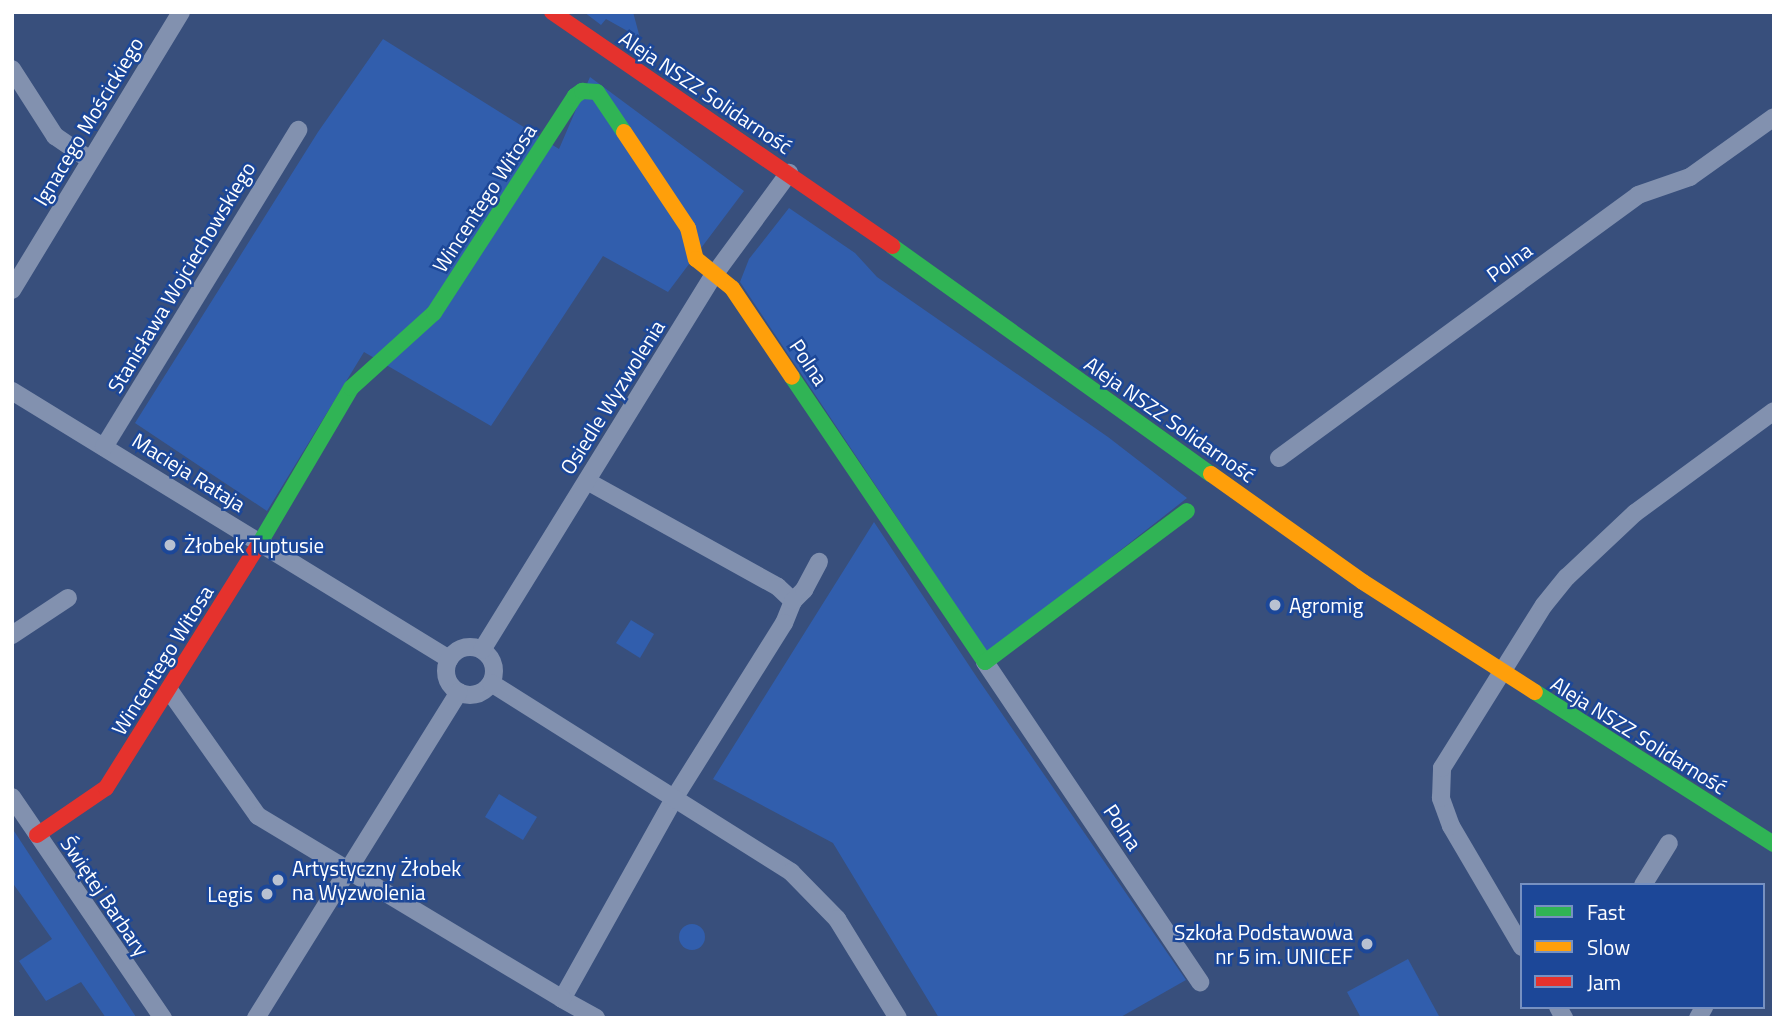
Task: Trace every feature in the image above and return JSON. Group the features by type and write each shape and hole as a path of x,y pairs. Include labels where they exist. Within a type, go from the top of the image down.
{"street":[{"name":"Ignacego Mościckiego","path":"12,290 181,12"},
{"name":"Aleja NSZZ Solidarność","path":"552,12 789,173 1363,582 1774,844"},
{"path":"12,69 55,135 90,160"},
{"name":"Polna","path":"597,92 688,228 696,259 732,288 1200,982"},
{"name":"Wincentego Witosa","path":"37,835 106,788 260,543 351,388 434,313 575,96 597,92"},
{"name":"Polna","path":"1279,458 1638,195 1690,177 1774,117"},
{"name":"Stanisława Wojciechowskiego","path":"104,447 298,130"},
{"name":"Osiedle Wyzwolenia","path":"482,650 714,275 789,173"},
{"name":"Macieja Rataja","path":"12,391 449,659"},
{"path":"1520,944 1451,826 1440,787 1449,752 1544,605 1594,550 1635,513 1774,411"},
{"path":"587,481 778,587 793,601"},
{"path":"985,662 1187,510"},
{"path":"562,999 675,796 784,623 793,601 804,590 818,562"},
{"path":"12,635 68,598"},
{"path":"464,648 482,650 494,665 491,683 477,694 459,692 447,678 449,659 464,648"},
{"path":"491,683 675,796 791,872 812,890 837,919 898,1018"},
{"path":"169,690 258,816 596,1018"},
{"path":"256,1018 459,692"},
{"name":"Świętej Barbary","path":"12,797 163,1018"},
{"path":"1644,883 1669,842"}],"shaded area":[{"path":"584,12 633,12 640,38 606,19 601,25"},
{"path":"383,39 559,149 590,77 744,191 668,292 603,256 491,426 364,352 267,511 135,423 318,132"},
{"path":"789,208 855,253 877,277 1108,437 1187,498 988,654 740,282 749,259"},
{"path":"874,522 978,679 1186,980 1119,1018 939,1018 833,843 713,779"},
{"path":"631,620 654,634 640,658 616,643"},
{"path":"499,794 537,817 523,840 485,817"},
{"path":"12,828 136,1018 106,1018 81,982 46,1001 19,961 52,939 12,882"},
{"path":"692,924 701,928 705,937 701,946 692,950 683,946 679,937 683,928"},
{"path":"1408,959 1440,1018 1361,1018 1347,992"}],"traffic: fast":[{"path":"258,546 351,388 434,313 575,96 582,91 597,92 624,132"},
{"path":"892,246 1211,474"},
{"path":"792,377 985,662 1187,511"},
{"path":"1535,692 1774,844"}],"traffic: slow":[{"path":"624,132 688,228 696,259 732,288 792,377"},
{"path":"1211,474 1363,582 1535,692"}],"traffic: jam":[{"path":"552,12 892,246"},
{"path":"37,835 106,788 258,546"}],"place":[{"name":"Żłobek Tuptusie","path":"170,545"},
{"name":"Agromig","path":"1275,605"},
{"name":"Artystyczny Żłobek na Wyzwolenia","path":"278,880"},
{"name":"Legis","path":"267,894"},
{"name":"Szkoła Podstawowa nr 5 im. UNICEF","path":"1367,944"}]}
